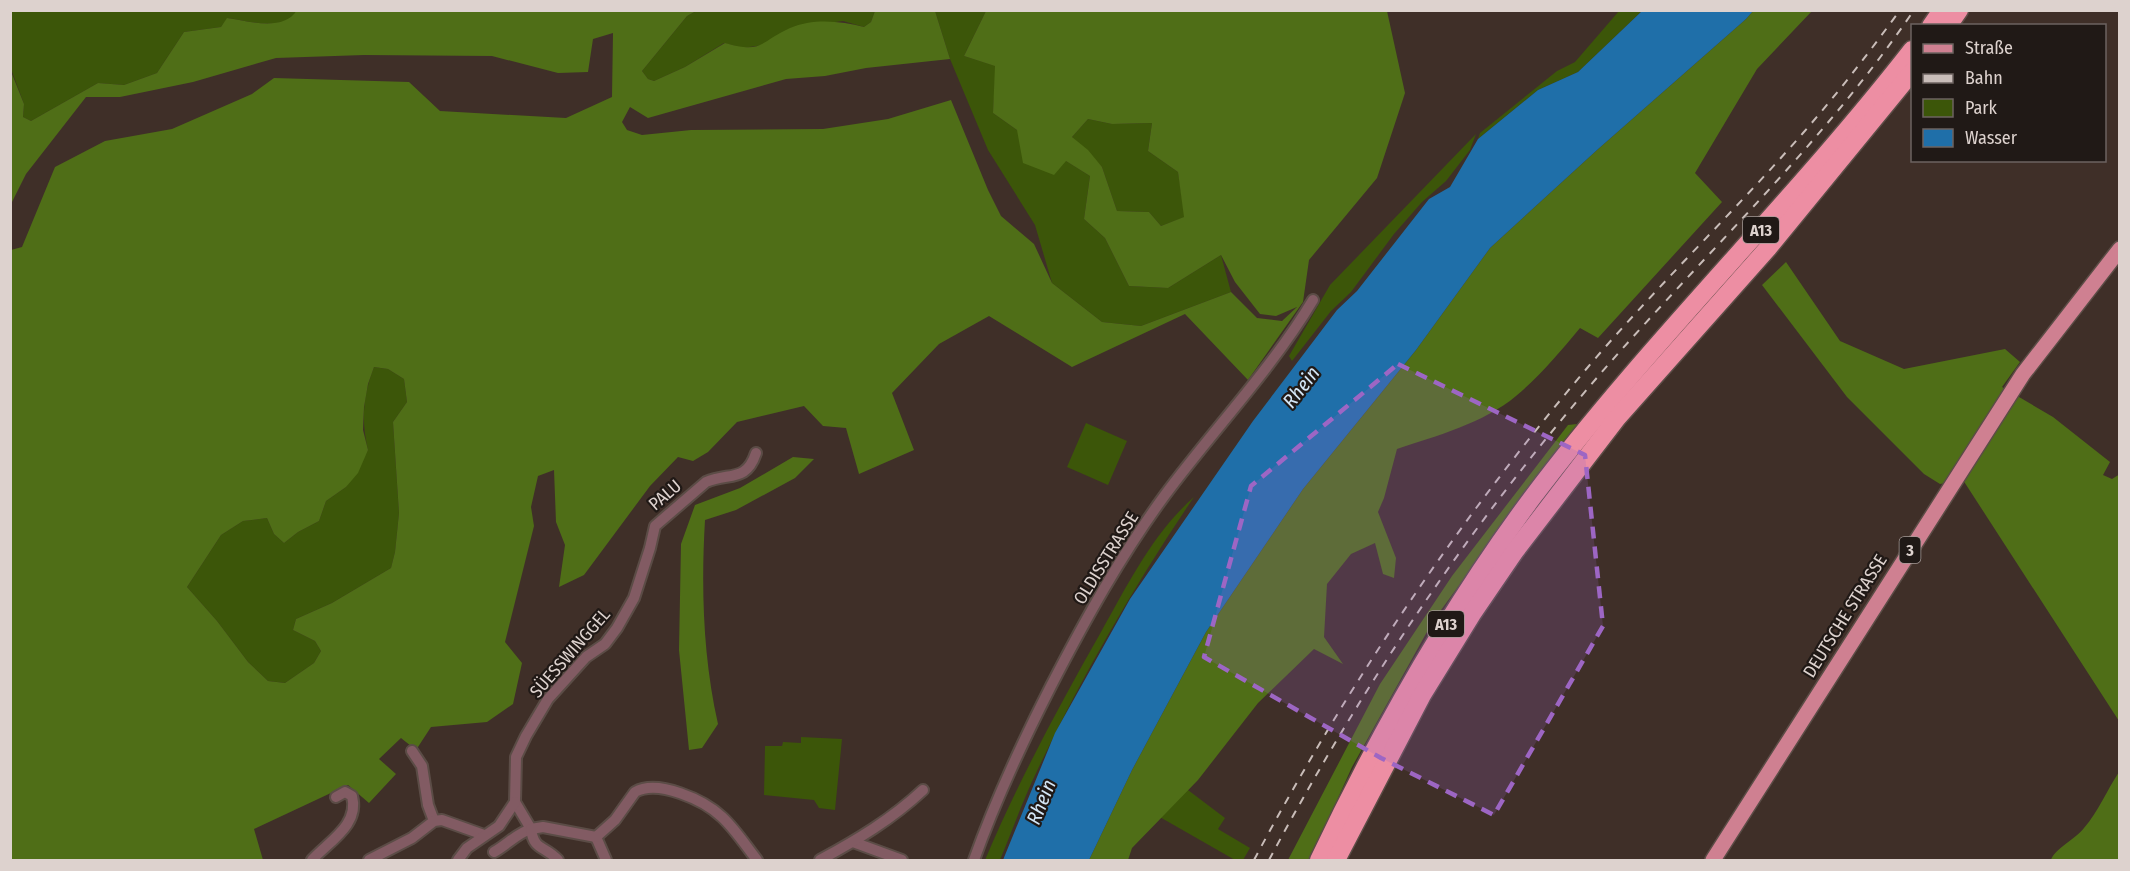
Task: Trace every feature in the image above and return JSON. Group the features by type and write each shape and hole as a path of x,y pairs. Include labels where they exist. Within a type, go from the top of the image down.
{"highway":[{"path":"1932,24 1942,10"},
{"path":"1949,24 1959,10"},
{"name":"A13","path":"1319,861 1373,750 1435,641 1533,498 1613,399 1836,144 1911,51"},
{"name":"A13","path":"1336,861 1422,695 1472,614 1515,551 1617,418 1768,248 1911,73"}],"main road":[{"name":"DEUTSCHE STRASSE","path":"1713,861 2023,374 2120,249"}],"street":[{"name":"OLDISSTRASSE","path":"974,861 993,809 1041,707 1114,571 1164,498 1212,434 1296,330 1313,300"},
{"name":"PALU","path":"634,598 659,521 706,482 734,477 745,471 756,453"},
{"name":"SÜESSWINGGEL","path":"515,802 516,757 526,736 548,699 586,657 604,644 634,598"},
{"path":"412,751 422,766 428,806 434,821"},
{"path":"596,837 615,820 635,792 645,788 659,788 684,795 707,806 722,817 757,861"},
{"path":"820,861 901,811 923,790"},
{"path":"312,861 348,824 353,808 352,796 345,792 336,797"},
{"path":"458,861 467,848 499,826 515,802 537,828"},
{"path":"369,861 412,838 434,821 442,820 484,835"},
{"path":"537,828 533,841 538,847 549,850 558,861"},
{"path":"494,852 506,846 522,832 537,828 596,837"},
{"path":"596,837 606,861"},
{"path":"853,842 902,861"}],"highlighted area":[{"path":"1398,364 1585,455 1603,626 1494,815 1381,758 1204,657 1251,486"}],"green space":[{"path":"297,10 696,11 687,16 642,71 648,79 654,81 685,67 725,43 754,47 790,28 808,23 837,22 864,27 871,22 875,11 935,11 950,59 786,79 648,118 630,107 622,122 627,130 642,135 691,130 823,129 888,119 951,100 1001,216 1034,244 1052,283 1102,322 1141,326 1231,292 1257,318 1282,321 1297,307 1276,316 1260,314 1235,282 1221,255 1168,288 1129,286 1105,238 1084,219 1090,176 1066,161 1054,175 1023,163 1017,130 993,113 995,66 964,56 986,11 1387,11 1405,93 1377,178 1309,260 1303,302 1248,380 1185,314 1072,367 989,316 939,344 892,393 914,450 859,474 846,428 823,426 804,406 737,422 708,452 693,461 678,457 650,486 584,575 559,587 565,545 556,522 554,470 538,476 531,507 534,526 505,642 522,663 513,704 487,722 431,727 416,750 401,738 379,759 396,774 369,803 348,785 254,829 263,860 11,860 11,250 22,247 55,167 105,141 172,129 252,94 274,78 409,82 440,111 566,118 612,97 613,33 593,39 588,72 558,73 492,56 364,55 276,58 193,82 120,97 86,97 26,174 11,204 10,69 24,104 23,117 31,121 98,83 124,85 157,73 184,32 221,27 227,18 255,23 275,23 291,17","holes":["1088,119 1112,124 1152,123 1148,151 1178,172 1184,217 1161,226 1149,212 1117,211 1102,167 1088,150 1072,137","374,367 388,369 404,379 407,402 393,422 399,513 391,568 332,603 296,619 293,630 315,641 321,651 314,663 285,683 268,681 248,662 217,621 187,587 221,535 243,521 267,518 274,534 284,543 298,532 319,521 326,501 346,487 358,473 368,450 363,430 364,407"]},
{"path":"10,11 297,11 284,21 275,23 255,23 228,18 221,27 184,32 157,73 124,85 98,83 31,121 23,117 24,104 11,69"},
{"path":"696,11 875,11 871,22 864,27 843,21 791,28 763,45 743,48 724,43 685,67 654,81 648,79 642,71 687,16"},
{"path":"935,11 986,11 964,56 996,66 993,113 1090,176 1084,219 1105,238 1129,286 1168,288 1221,255 1231,292 1141,326 1102,322 1052,283 1035,225 988,150 950,59"},
{"path":"1619,11 1642,11 1578,72 1538,90 1478,139 1480,133 1557,71 1575,62"},
{"path":"1753,11 1812,11 1757,69 1695,173 1722,202 1598,338 1580,328 1542,372 1503,405 1459,428 1397,449 1378,512 1396,558 1394,578 1383,574 1375,543 1351,554 1327,584 1324,637 1343,664 1314,649 1258,703 1198,780 1132,848 1128,860 1089,860 1132,770 1206,632 1303,489 1416,350 1490,248"},
{"path":"1088,119 1112,124 1152,123 1148,151 1178,172 1185,217 1161,226 1149,212 1117,211 1102,167 1072,137"},
{"path":"1476,134 1470,150 1446,181 1422,202 1394,234 1351,292 1331,311 1292,361 1289,356 1330,285"},
{"path":"1786,262 1840,341 1904,369 2005,349 2020,362 2002,387 2053,417 2110,462 2103,475 2112,479 2120,474 2119,721 1963,480 1940,484 1924,474 1847,397 1762,285"},
{"path":"374,367 388,369 404,379 407,402 393,422 399,513 391,568 332,603 296,619 293,630 315,641 321,651 314,663 285,683 268,681 248,662 217,621 187,587 221,535 243,521 267,518 274,534 284,543 298,532 319,521 326,501 346,487 368,450 364,429 364,408 367,388"},
{"path":"1086,423 1127,441 1108,485 1067,467"},
{"path":"1577,424 1433,621 1352,767 1310,860 1288,860 1380,684 1452,576 1568,425"},
{"path":"793,457 814,459 795,478 736,510 705,520 704,622 709,673 718,724 702,748 689,750 679,650 681,544 695,505 740,488"},
{"path":"1194,497 1130,597 1072,700 1032,782 1000,860 985,860 1040,744 1131,578 1166,527"},
{"path":"801,737 842,739 835,810 819,808 814,800 764,795 765,746 782,746 783,742 801,743"},
{"path":"2119,772 2119,860 2051,860 2056,852 2089,822"},
{"path":"1180,784 1225,818 1218,829 1250,848 1243,860 1235,860 1158,816"}],"water":[{"name":"Rhein","path":"1642,11 1753,11 1490,248 1416,350 1303,489 1206,632 1132,770 1089,860 1003,860 1055,733 1130,599 1253,421 1337,310 1357,291 1429,199 1450,187 1478,139 1538,90 1578,72"}],"railway":[{"path":"1254,860 1328,730 1367,667 1450,543 1495,483 1614,337 1816,118 1900,10"},
{"path":"1269,860 1342,731 1381,669 1422,607 1508,487 1601,373 1842,106 1914,10"}]}
